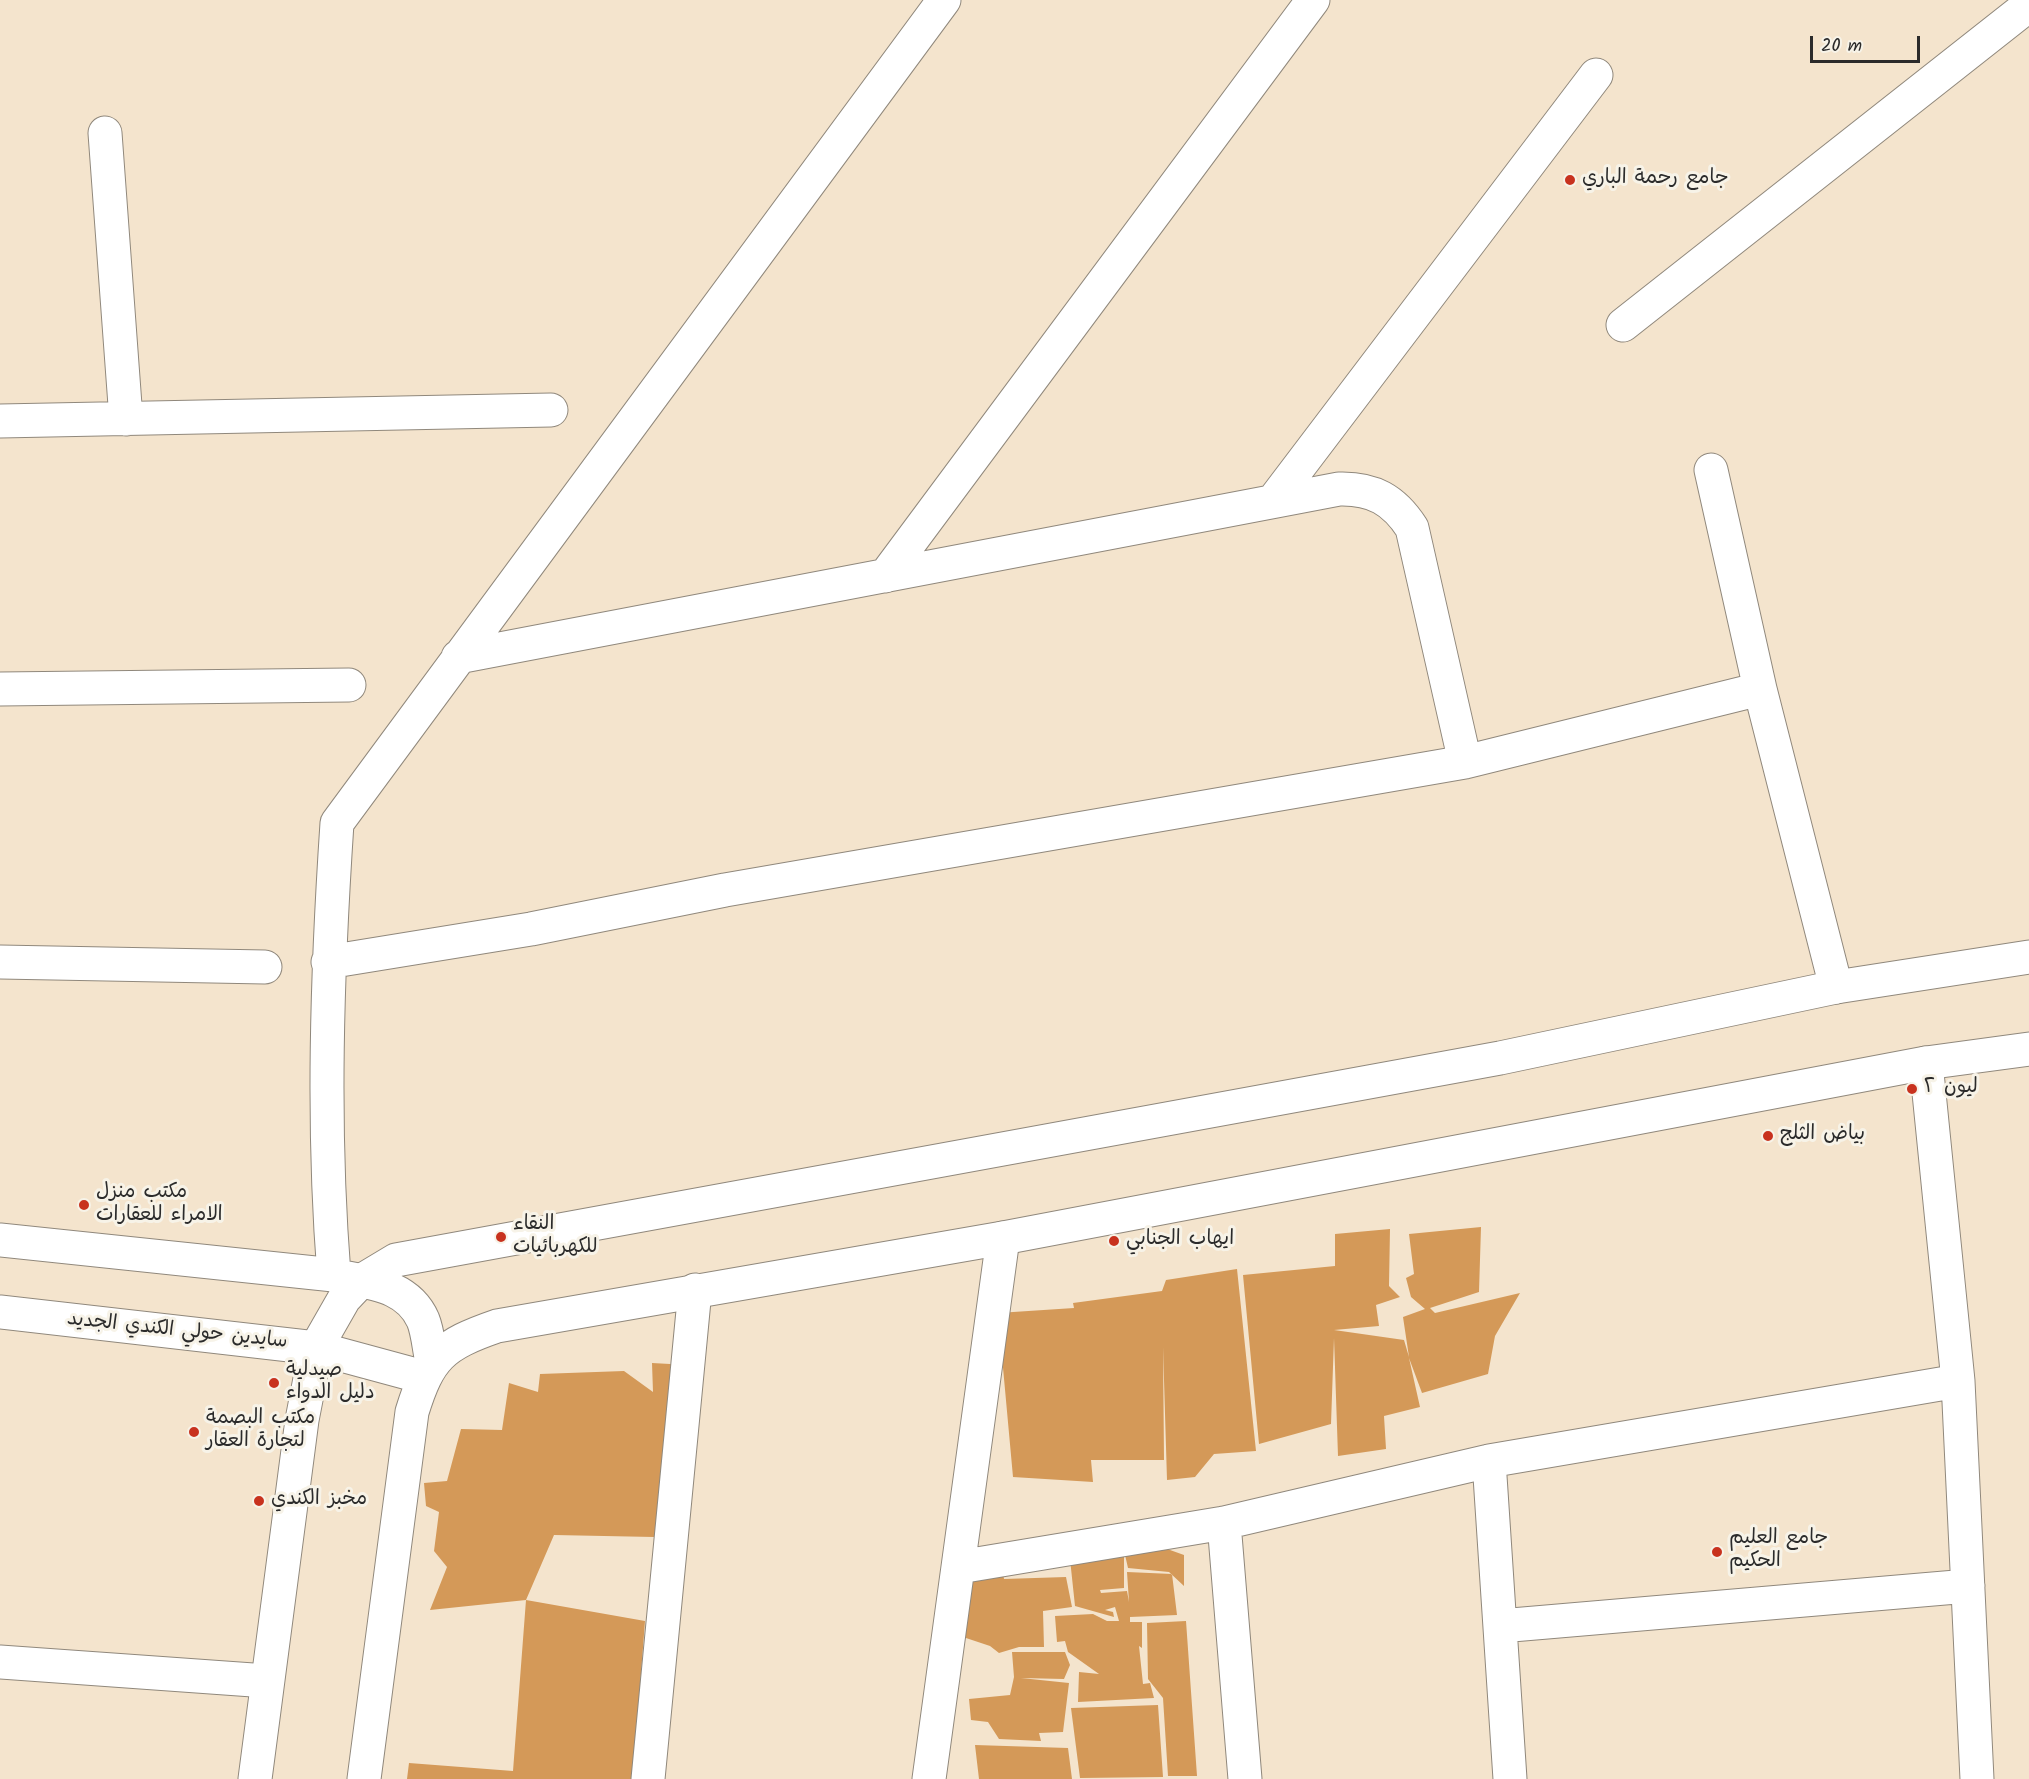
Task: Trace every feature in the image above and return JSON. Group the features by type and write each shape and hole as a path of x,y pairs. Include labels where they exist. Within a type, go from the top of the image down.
{"street":[{"path":"255,1779 302,1420 316,1348 344,1299 348,1278 330,1220 328,962 337,823 944,0"},
{"path":"885,576 1313,0"},
{"path":"1623,325 2029,5"},
{"path":"1274,501 1596,75"},
{"path":"105,133 126,419"},
{"path":"0,421 551,410"},
{"path":"1711,470 1760,689 1836,987"},
{"path":"458,657 1274,501 1356,488 1372,492 1388,500 1402,512 1412,528 1418,546 1465,762"},
{"path":"0,689 349,686"},
{"path":"328,962 531,929 725,890 1465,762 1760,689"},
{"path":"348,1278 396,1260 415,1256 1500,1058 1836,987 2029,957"},
{"path":"0,962 265,967"},
{"path":"428,1369 466,1336 497,1326 1003,1238 1926,1063 2029,1049"},
{"path":"1926,1063 1958,1381 1977,1779"},
{"path":"929,1779 1003,1238"},
{"path":"0,1240 348,1278 389,1287 412,1301 423,1321 428,1369 408,1436 364,1779"},
{"path":"648,1779 695,1290"},
{"name":"سايدين حولي الكندي الجديد","path":"0,1312 316,1348 428,1369"},
{"path":"959,1567 1224,1523 1489,1461 1958,1381"},
{"path":"1489,1461 1510,1779"},
{"path":"1224,1523 1245,1779"},
{"path":"1500,1626 1968,1586"},
{"path":"0,1662 267,1681"}],"building":[{"path":"1481,1227 1479,1292 1430,1308 1435,1313 1520,1293 1495,1336 1488,1374 1422,1393 1409,1358 1420,1407 1384,1416 1386,1449 1338,1456 1334,1338 1331,1424 1259,1444 1243,1275 1335,1266 1335,1234 1390,1229 1389,1286 1400,1297 1376,1305 1379,1326 1334,1330 1404,1340 1409,1357 1403,1317 1425,1309 1411,1297 1406,1278 1414,1274 1409,1234"},
{"path":"1237,1269 1256,1451 1214,1454 1195,1477 1167,1480 1163,1347 1164,1460 1091,1460 1093,1482 1013,1477 998,1313 1074,1308 1073,1303 1162,1291 1166,1280"},
{"path":"652,1363 688,1365 654,1537 554,1535 526,1600 430,1610 447,1567 434,1551 439,1512 426,1506 424,1483 447,1481 461,1429 502,1430 509,1383 538,1392 540,1374 624,1371 653,1392"},
{"path":"1156,1545 1184,1555 1184,1586 1169,1572 1128,1568 1123,1546"},
{"path":"1124,1557 1124,1588 1100,1590 1101,1593 1127,1591 1129,1602 1127,1572 1172,1574 1177,1615 1130,1617 1130,1622 1142,1622 1142,1648 1139,1646 1143,1684 1150,1683 1154,1698 1078,1702 1079,1672 1099,1674 1068,1652 1065,1641 1057,1642 1055,1616 1093,1614 1107,1621 1119,1621 1115,1607 1105,1610 1113,1612 1114,1617 1075,1606 1070,1559"},
{"path":"1003,1573 1004,1579 1066,1577 1072,1607 1043,1611 1044,1647 1019,1647 999,1653 990,1646 963,1637 965,1574"},
{"path":"526,1600 645,1621 633,1779 407,1779 409,1763 513,1771"},
{"path":"1186,1621 1197,1776 1168,1776 1163,1698 1148,1679 1147,1623"},
{"path":"1012,1652 1065,1652 1070,1665 1064,1679 1021,1678 1069,1683 1063,1732 1039,1733 1041,1741 999,1739 988,1722 971,1720 969,1699 1010,1695 1014,1677"},
{"path":"1158,1705 1163,1777 1080,1778 1071,1708"},
{"path":"975,1745 1068,1748 1072,1779 979,1779"}],"place":[{"name":"جامع رحمة الباري","path":"1570,180"},
{"name":"ليون ٢","path":"1912,1089"},
{"name":"بياض الثلج","path":"1768,1136"},
{"name":"مكتب منزل الامراء للعقارات","path":"84,1205"},
{"name":"النقاء للكهربائيات","path":"501,1237"},
{"name":"ايهاب الجنابي","path":"1114,1241"},
{"name":"صيدلية دليل الدواء","path":"274,1383"},
{"name":"مكتب البصمة لتجارة العقار","path":"194,1432"},
{"name":"مخبز الكندي","path":"259,1501"},
{"name":"جامع العليم الحكيم","path":"1717,1552"}]}
